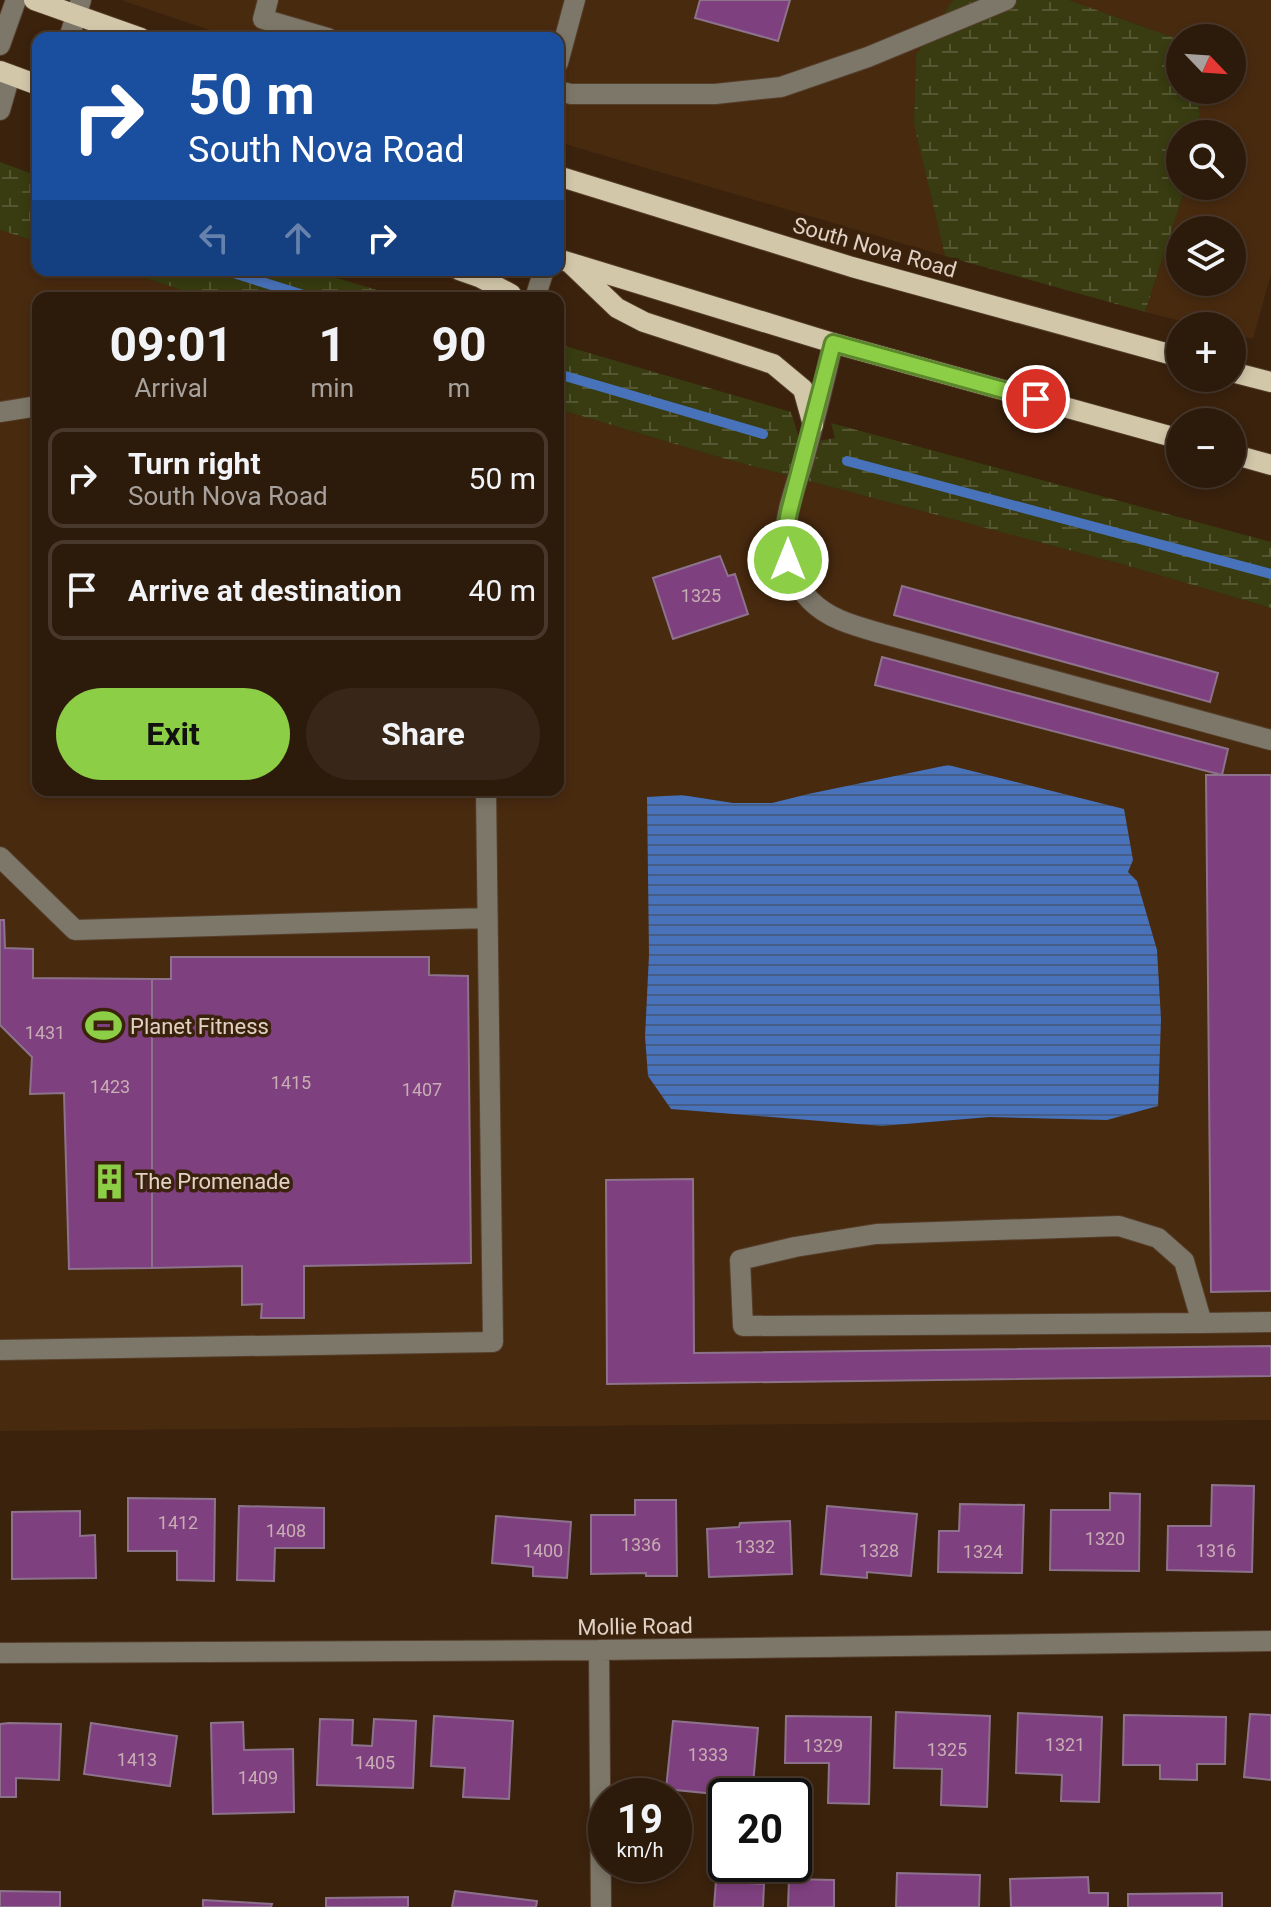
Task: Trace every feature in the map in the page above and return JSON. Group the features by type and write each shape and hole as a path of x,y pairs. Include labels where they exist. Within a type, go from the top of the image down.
{"main road":[{"path":"34,0 79,8 129,32"},
{"path":"5,73 32,83"},
{"name":"South Nova Road","path":"564,178 852,267 1166,353"},
{"path":"564,260 833,343 1166,435"},
{"path":"564,261 617,308 644,322 773,364 803,389 813,425"},
{"path":"476,276 507,292"},
{"path":"1246,376 1271,382"},
{"path":"1246,458 1271,465"}],"street":[{"path":"0,45 16,0"},
{"path":"268,0 263,19 307,32"},
{"path":"564,41 575,0"},
{"path":"564,92 715,94 781,87 896,46 1006,0"},
{"path":"71,32 79,8"},
{"path":"0,110 5,73"},
{"path":"833,343 785,534 788,560 799,587 820,609 835,618 887,635 1271,740"},
{"path":"0,412 32,407"},
{"path":"0,1350 493,1342 486,796"},
{"path":"0,857 75,930 487,918"},
{"path":"1202,1323 1184,1261 1158,1238 1119,1226 876,1234 795,1247 740,1260 743,1326 1202,1323 1271,1322"},
{"name":"Mollie Road","path":"0,1653 599,1650 1271,1641"},
{"path":"599,1650 601,1907"}],"shaded area":[{"path":"121,0 953,0 916,55 914,123 945,256 564,144 564,32 215,32"},
{"path":"1069,0 1271,0 1271,274 1253,339 1246,337 1246,312 1166,312 1166,317 1145,312 1166,247 1166,296 1246,296 1246,216 1176,216 1181,200 1246,200 1246,120 1199,120 1199,104 1246,104 1246,24 1166,24 1166,35"},
{"path":"0,230 32,240 32,276 139,276 187,292 32,292 32,796 564,796 564,411 722,458 1125,565 1271,608 1271,1420 0,1431","holes":["948,765 990,1117 882,1126 645,1036 649,954 682,795 733,803 772,803"]}],"green space":[{"path":"953,0 1069,0 1166,35 1166,104 1199,104 1199,120 1166,120 1166,200 1181,200 1176,216 1166,216 1166,247 1145,312 945,256 914,124 916,55"},
{"path":"0,162 32,174 32,240 0,230"},
{"path":"139,276 330,276 384,292 187,292"},
{"path":"564,346 791,412 801,444 835,438 831,423 1271,542 1271,608 1125,565 722,458 564,411"}],"water":[{"path":"948,765 1124,809 1133,860 1128,872 1137,881 1157,950 1161,1019 1158,1106 1107,1120 990,1117 882,1126 671,1109 648,1076 645,1036 649,954 647,797 682,795 733,803 772,803"}],"building":[{"path":"700,0 790,0 778,41 695,18"},
{"path":"720,556 728,576 735,574 748,614 673,639 653,578"},
{"path":"902,586 1218,673 1210,702 894,615"},
{"path":"882,657 1228,749 1222,775 875,685"},
{"path":"1206,775 1271,775 1271,1291 1211,1292"},
{"name":"The Promenade","path":"0,920 4,920 5,948 33,949 33,978 152,979 152,1268 69,1269 64,1093 30,1094 32,1057 0,1025"},
{"path":"171,957 429,957 429,975 468,976 471,1263 304,1266 304,1318 261,1318 262,1304 242,1305 242,1266 152,1268 152,979 171,979"},
{"path":"693,1179 694,1353 1271,1346 1271,1376 607,1384 606,1180"},
{"path":"1212,1485 1254,1486 1252,1572 1167,1570 1168,1526 1211,1526"},
{"path":"1110,1493 1140,1494 1139,1571 1050,1570 1051,1510 1110,1510"},
{"path":"128,1498 215,1499 214,1581 177,1580 177,1551 128,1551"},
{"path":"635,1500 676,1500 677,1576 591,1574 591,1515 635,1515"},
{"path":"960,1504 1024,1505 1022,1573 938,1572 939,1531 959,1531"},
{"path":"239,1506 324,1508 324,1548 275,1548 274,1581 237,1580"},
{"path":"827,1506 917,1514 911,1576 867,1572 867,1578 821,1574"},
{"path":"80,1511 80,1536 95,1535 96,1578 12,1579 12,1512"},
{"path":"496,1516 571,1522 567,1578 533,1576 533,1567 492,1563"},
{"path":"790,1521 792,1574 709,1577 707,1529 739,1527 740,1523"},
{"path":"896,1712 990,1716 987,1807 941,1805 942,1769 894,1768"},
{"path":"1018,1713 1102,1717 1099,1802 1061,1801 1062,1775 1016,1773"},
{"path":"1250,1714 1271,1715 1271,1780 1244,1777"},
{"path":"1124,1715 1226,1717 1225,1764 1197,1764 1197,1780 1160,1779 1160,1765 1123,1765"},
{"path":"434,1716 513,1721 509,1799 463,1797 465,1768 431,1766"},
{"path":"786,1716 871,1717 869,1804 828,1803 829,1763 785,1763"},
{"path":"320,1719 353,1720 352,1745 372,1746 374,1719 416,1721 413,1788 317,1785"},
{"path":"673,1721 758,1728 754,1778 708,1778 708,1793 692,1792 692,1778 667,1778"},
{"path":"243,1722 244,1750 293,1749 294,1812 213,1814 211,1723"},
{"path":"91,1723 177,1736 170,1786 84,1774"},
{"path":"0,1724 61,1724 59,1780 16,1778 16,1797 0,1797"},
{"path":"897,1873 980,1875 979,1907 896,1907"},
{"path":"1088,1877 1089,1893 1108,1893 1108,1907 1011,1907 1010,1879"},
{"path":"834,1880 834,1907 788,1907 789,1882"},
{"path":"716,1882 764,1884 763,1907 714,1907"},
{"path":"0,1891 60,1892 60,1907 0,1907"},
{"path":"455,1891 537,1901 536,1907 452,1907"},
{"path":"1222,1893 1222,1907 1128,1907 1128,1894"},
{"path":"408,1897 408,1907 326,1907 326,1898"},
{"path":"203,1900 272,1904 271,1907 203,1907"}],"waterway":[{"path":"243,276 294,292"},
{"path":"565,376 763,434"},
{"path":"847,461 1271,574"}],"place":[{"name":"Planet Fitness","path":"104,1026"},
{"name":"The Promenade","path":"109,1181"}],"route":[{"path":"788,560 785,534 789,512 833,343 1036,399"}]}
